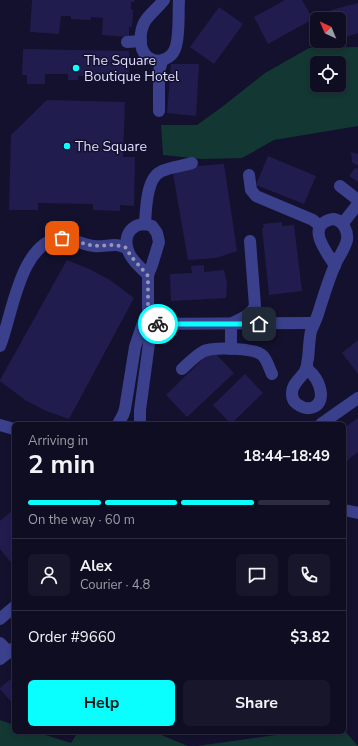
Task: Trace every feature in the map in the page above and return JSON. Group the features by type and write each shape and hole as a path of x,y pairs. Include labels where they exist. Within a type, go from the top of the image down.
{"street":[{"path":"164,0 144,22 141,34 141,47 147,57 156,61 162,61 168,58 172,54 178,42 179,0"},
{"path":"127,42 141,41"},
{"path":"159,111 159,71 162,61"},
{"path":"145,224 150,187 154,178 161,171 192,163"},
{"path":"249,175 251,190 256,196 313,220 320,226"},
{"path":"340,186 358,200"},
{"path":"342,223 358,204"},
{"path":"306,368 313,373 319,384 321,396 315,406 310,408 306,408 296,403 291,394 292,389 306,368 311,332 335,266 347,240 346,228 342,223 333,219 326,221 320,226 318,229 318,235 335,266"},
{"path":"119,422 125,409 136,347 146,324 148,310 148,276 159,242 157,233 152,226 145,224 138,225 130,229 127,248 130,255 148,276"},
{"path":"0,346 18,286 28,263 44,245 62,238 94,246 113,245 127,248"},
{"path":"231,324 247,316 252,312 255,306 250,241"},
{"path":"146,324 314,323"},
{"path":"140,422 140,410 150,336 146,324"},
{"path":"231,324 231,349"},
{"path":"182,369 203,352 222,348 252,351 262,354 272,374"},
{"path":"319,401 324,422 358,398"},
{"path":"0,425 12,428"},
{"path":"346,510 358,513"},
{"path":"0,619 12,609"},
{"path":"0,643 8,653"}],"green space":[{"path":"358,47 358,126 274,140 242,158 202,159 163,155 161,125 197,125 265,73 309,48"},
{"path":"0,720 12,724 12,734 42,734 71,743 77,734 159,734 188,746 0,746"},
{"path":"346,732 358,746 197,746 284,734 346,734"}],"building":[{"path":"32,0 134,0 134,2 131,2 131,10 133,10 132,27 129,27 129,37 102,35 103,18 91,17 91,20 71,19 71,16 61,16 59,34 30,32"},
{"path":"285,0 302,0 310,14 310,21 268,44 254,17"},
{"path":"358,3 358,33 346,37 346,12 332,12 331,10"},
{"path":"219,7 243,24 214,64 190,47"},
{"name":"The Square Boutique Hotel","path":"23,49 129,51 129,77 78,76 78,80 68,80 68,74 45,74 45,84 27,84 27,75 22,75"},
{"path":"171,64 199,64 196,116 167,113"},
{"name":"The Square","path":"47,100 125,102 123,157 135,157 134,206 120,205 120,211 93,210 93,204 38,203 38,210 9,210 11,135"},
{"path":"351,152 358,154 358,166 352,162"},
{"path":"268,156 316,176 304,204 256,185"},
{"path":"224,164 237,251 216,258 188,260 173,174 198,166"},
{"path":"358,167 358,182 349,176 355,168 357,169"},
{"path":"282,222 282,226 294,225 302,291 269,295 262,228 264,228 263,224"},
{"path":"67,260 110,280 134,298 69,419 46,411 25,400 0,381"},
{"path":"204,265 204,272 224,270 227,284 226,298 171,301 170,274 192,273 191,266"},
{"path":"358,340 358,374 342,353"},
{"path":"212,350 234,373 187,417 166,395"},
{"path":"245,374 263,393 233,422 229,422 213,405"},
{"path":"358,418 358,452 346,463 346,427"},
{"path":"12,511 12,564 0,549 0,521"},
{"path":"12,678 12,703 0,689"}],"way so far":[{"path":"62,238 94,246 113,245 127,248 130,255 148,276 148,310 150,324 158,324"}],"place":[{"name":"The Square Boutique Hotel","path":"76,68"},
{"name":"The Square","path":"67,146"}],"route":[{"path":"158,324 259,324"}]}
